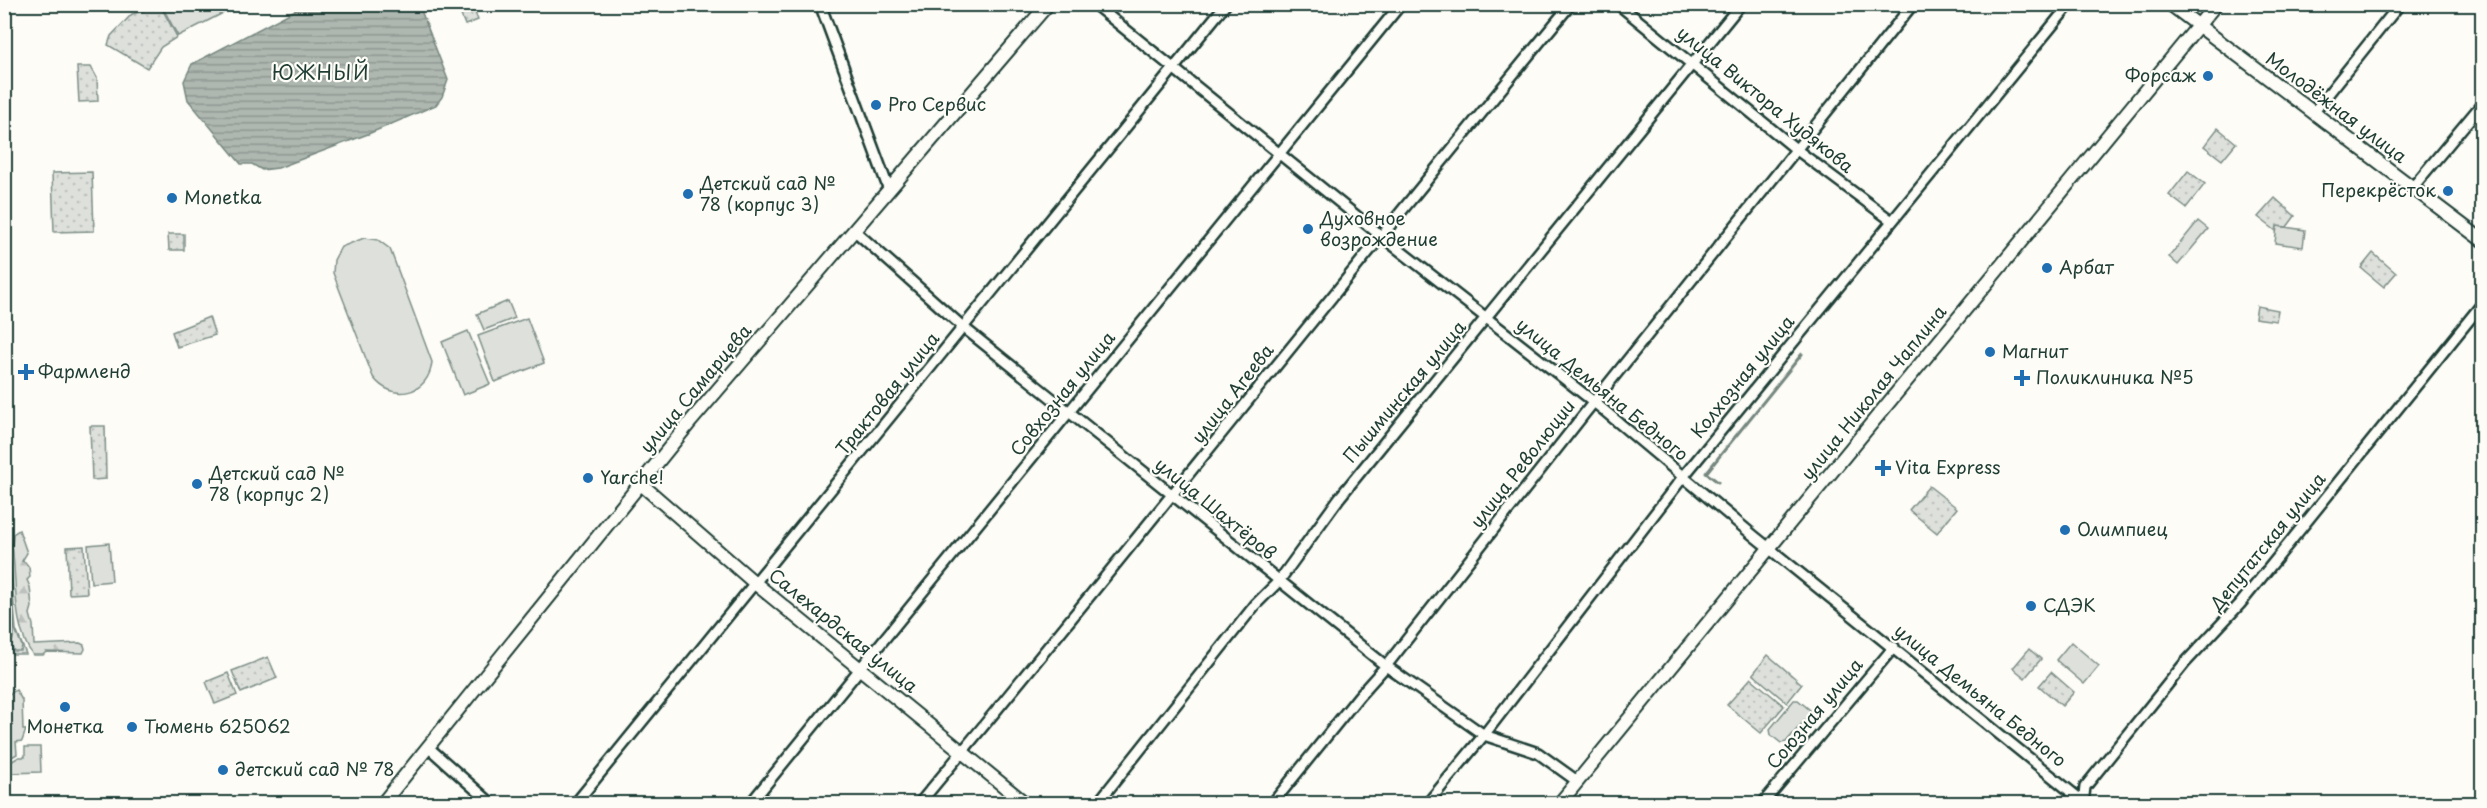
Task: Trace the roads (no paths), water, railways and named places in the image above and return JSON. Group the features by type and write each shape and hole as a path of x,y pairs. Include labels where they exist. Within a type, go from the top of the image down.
{"street":[{"path":"820,4 890,190"},
{"name":"улица Самарцева","path":"382,804 691,421 1048,4"},
{"name":"улица Демьяна Бедного","path":"1094,4 1380,235 1593,402 2084,803"},
{"name":"Трактовая улица","path":"575,804 1226,4"},
{"name":"Совхозная улица","path":"750,804 1401,4"},
{"name":"улица Агеева","path":"920,804 1172,496 1380,235 1571,4"},
{"name":"улица Виктора Худякова","path":"1618,4 1797,150 1892,221"},
{"name":"Пышминская улица","path":"1097,804 1248,614 1279,581 1340,497 1741,4"},
{"name":"улица Революции","path":"1272,804 1386,666 1593,402 1913,4"},
{"name":"Колхозная улица","path":"1427,804 1484,735 1683,477 2070,4"},
{"name":"Молодёжная улица","path":"2170,4 2482,240"},
{"name":"улица Николая Чаплина","path":"1559,804 2216,4"},
{"path":"2313,113 2400,4"},
{"path":"2412,188 2482,104"},
{"name":"улица Шахтёров","path":"855,231 963,327 1386,666 1484,735 1538,753 1577,781"},
{"name":"Депутатская улица","path":"2084,803 2085,787 2184,664 2240,604 2482,304"},
{"name":"Салехардская улица","path":"641,483 756,584 1026,804"},
{"name":"Союзная улица","path":"1762,804 1893,647"},
{"path":"428,747 492,804"}],"waterway":[{"path":"1718,482 1706,473 1802,354"}],"place":[{"name":"Форсаж","path":"2208,76"},
{"name":"Pro Сервис","path":"876,105"},
{"name":"Перекрёсток","path":"2448,191"},
{"name":"Детский сад № 78 (корпус 3)","path":"688,194"},
{"name":"Monetka","path":"172,198"},
{"name":"Духовное возрождение","path":"1308,229"},
{"name":"Арбат","path":"2047,268"},
{"name":"Магнит","path":"1990,352"},
{"name":"Фармленд","path":"26,372"},
{"name":"Поликлиника №5","path":"2022,378"},
{"name":"Vita Express","path":"1883,468"},
{"name":"Yarche!","path":"588,478"},
{"name":"Детский сад № 78 (корпус 2)","path":"197,484"},
{"name":"Олимпиец","path":"2065,530"},
{"name":"СДЭК","path":"2031,606"},
{"name":"Монетка","path":"65,707"},
{"name":"Тюмень 625062","path":"132,727"},
{"name":"детский сад № 78","path":"223,770"}],"district":[{"name":"ЮЖНЫЙ","path":"321,73"}]}
